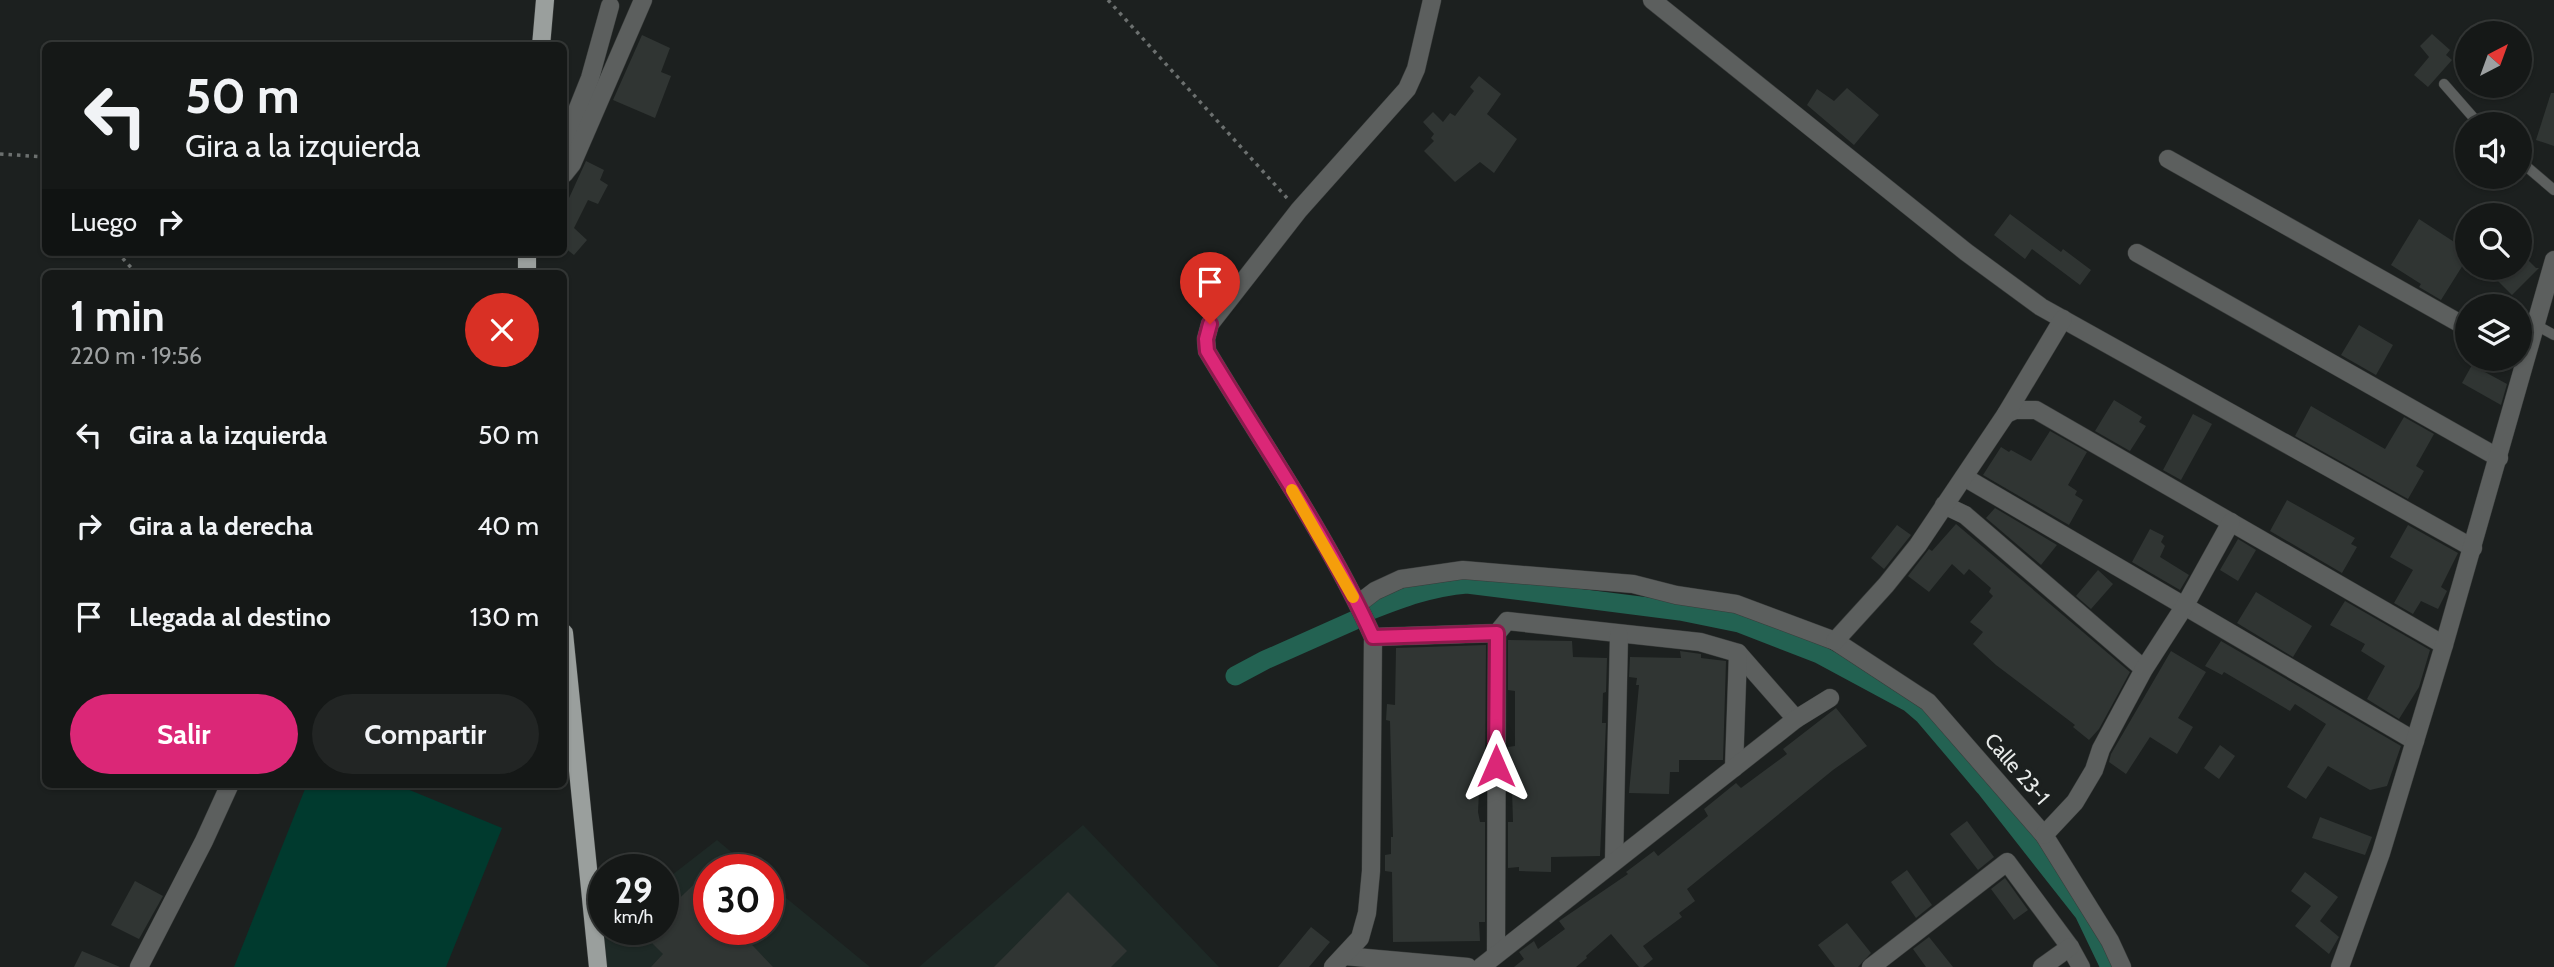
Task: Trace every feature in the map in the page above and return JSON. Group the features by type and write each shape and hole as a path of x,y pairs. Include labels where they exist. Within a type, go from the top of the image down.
{"main road":[{"path":"541,42 545,0"},
{"path":"567,704 598,967"}],"street":[{"path":"567,170 643,0"},
{"path":"1339,962 1360,938 1367,913 1371,871 1373,637 1358,604 1274,458 1207,351 1206,339 1210,324 1298,210 1406,89 1416,69 1432,0"},
{"path":"1652,0 1966,252 2041,307 2473,548"},
{"path":"567,136 590,78 610,6"},
{"path":"2168,159 2455,321"},
{"path":"2137,253 2499,458"},
{"path":"2532,335 2554,260"},
{"path":"1835,642 1918,545 2006,414 2063,319"},
{"path":"2340,967 2381,853 2415,741 2499,458 2520,371"},
{"path":"2006,414 2015,410 2036,410 2444,645"},
{"path":"1964,477 2415,741"},
{"path":"1944,505 1965,515 2144,669"},
{"path":"2044,835 2075,802 2144,669 2184,607 2231,522"},
{"name":"Calle 23-1","path":"1358,604 1375,591 1401,579 1432,573 1475,570 1633,584 1676,595 1736,604 1835,642 1928,702 2044,835 2110,941 2122,967"},
{"path":"1496,954 1497,633 1507,621 1700,642 1738,653 1796,719"},
{"path":"1373,637 1497,633"},
{"path":"1614,861 1619,635"},
{"path":"1734,768 1738,653"},
{"path":"1480,967 1796,719 1830,698"},
{"path":"139,967 228,788"},
{"path":"1871,967 2007,862 2070,947 2081,967"},
{"path":"2042,967 2070,947"},
{"path":"1339,962 1468,967"}],"lane":[{"path":"2444,84 2468,112"},
{"path":"2532,171 2554,190"},
{"path":"2536,325 2554,335"}],"path":[{"path":"1108,0 1298,210"},
{"path":"0,154 42,158"},
{"path":"121,256 133,270"}],"shaded area":[{"path":"1083,825 1219,967 919,967"},
{"path":"717,840 734,854 699,854"},
{"path":"693,859 693,945 784,945 784,896 870,967 599,967 599,945 679,945 679,870"}],"green space":[{"path":"305,788 405,788 502,828 446,967 234,967"}],"building":[{"path":"2432,34 2450,50 2446,55 2452,60 2428,87 2414,75 2429,57 2420,46"},
{"path":"642,35 670,48 661,72 671,76 655,118 613,100"},
{"path":"1479,76 1501,94 1487,114 1517,139 1494,173 1480,162 1455,182 1424,151 1434,141 1431,138 1434,134 1423,122 1433,112 1443,122 1450,113 1455,116 1474,91 1470,87"},
{"path":"1847,88 1879,115 1854,145 1807,105 1817,89 1834,101"},
{"path":"2551,93 2554,93 2554,146 2536,140"},
{"path":"586,161 604,170 600,180 608,185 598,204 588,200 574,228 587,240 574,255 567,250 567,202"},
{"path":"2010,214 2061,252 2063,249 2091,270 2080,285 2032,249 2025,259 1994,235"},
{"path":"2419,219 2455,243 2455,278 2441,300 2391,265"},
{"path":"2532,264 2539,268 2532,275"},
{"path":"2499,280 2527,280 2513,294"},
{"path":"2359,325 2393,345 2376,375 2341,355"},
{"path":"2469,371 2483,371 2507,384 2501,405 2462,383"},
{"path":"2114,400 2142,417 2139,422 2146,426 2130,451 2095,431"},
{"path":"2311,406 2385,449 2404,417 2434,434 2416,466 2424,471 2408,499 2295,436"},
{"path":"2193,414 2212,424 2181,480 2163,470"},
{"path":"2050,431 2087,452 2068,485 2077,491 2075,495 2083,500 2069,525 1983,475 2001,447 2031,461"},
{"path":"2287,500 2355,538 2351,544 2357,547 2342,573 2270,531"},
{"path":"1995,508 2057,545 2041,565 1986,518"},
{"path":"1956,524 2130,672 2099,729 2089,740 2073,727 2075,725 1996,665 1973,644 1983,632 1970,622 1993,596 1989,592 1991,588 1969,569 1964,575 1952,564 1929,592 1908,576 1929,549 1932,551"},
{"path":"1897,525 1911,535 1884,569 1871,558"},
{"path":"2408,525 2458,553 2441,587 2447,591 2438,609 2421,601 2413,614 2394,603 2413,570 2390,557"},
{"path":"2150,529 2164,536 2161,542 2165,546 2160,557 2189,575 2180,590 2132,562"},
{"path":"2238,539 2256,550 2238,581 2220,570"},
{"path":"2098,570 2113,584 2091,609 2076,596"},
{"path":"2256,592 2312,626 2293,657 2237,623"},
{"path":"2345,601 2430,650 2419,687 2399,719 2367,699 2385,666 2361,651 2365,644 2330,625"},
{"path":"1508,640 1572,641 1573,657 1607,658 1606,692 1603,693 1602,723 1606,723 1600,856 1551,857 1551,872 1508,868 1508,822 1513,822 1508,747 1515,746 1515,691 1508,690"},
{"path":"2221,641 2401,746 2387,786 2370,790 2328,766 2306,799 2287,787 2326,724 2295,704 2290,711 2224,672 2222,675 2205,666"},
{"path":"1486,645 1485,771 1480,771 1478,812 1480,822 1485,822 1485,922 1479,922 1480,941 1393,942 1392,872 1385,871 1385,855 1391,854 1393,837 1390,721 1386,720 1387,704 1395,705 1396,648"},
{"path":"1680,651 1701,654 1701,658 1726,661 1723,760 1679,760 1679,772 1670,772 1669,794 1629,793 1639,685 1636,685 1637,678 1629,677 1630,657 1681,658"},
{"path":"2171,651 2206,672 2178,718 2193,727 2177,754 2150,737 2126,774 2109,762 2111,754"},
{"path":"1836,708 1867,746 1833,770 1687,889 1695,901 1679,913 1682,917 1643,946 1653,959 1639,967 1611,934 1576,967 1514,967 1524,959 1519,952 1534,941 1538,949 1565,929 1559,921 1628,874 1626,872 1654,851 1658,856 1708,816 1704,809 1736,783 1741,788 1787,754 1783,749"},
{"path":"2220,745 2235,756 2219,779 2204,768"},
{"path":"2320,817 2372,837 2365,855 2312,838"},
{"path":"1967,821 1994,857 1978,870 1950,834"},
{"path":"1907,870 1932,905 1916,918 1891,882"},
{"path":"2305,872 2338,897 2320,921 2339,937 2329,954 2295,926 2311,906 2291,891"},
{"path":"2005,878 2028,910 2014,920 1991,889"},
{"path":"135,881 163,896 139,939 111,925"},
{"path":"693,885 693,945 752,945 773,967 651,967 663,954 654,945 679,945 679,899"},
{"path":"1068,892 1127,951 1111,967 994,967"},
{"path":"1847,923 1871,953 1858,967 1835,967 1818,945"},
{"path":"1311,927 1330,942 1309,967 1278,967"},
{"path":"1929,937 1953,967 1926,967 1913,949"},
{"path":"82,951 120,967 74,967"}],"waterway":[{"path":"1369,611 1429,590 1467,584 1680,611 1739,623 1819,654 1910,703 1924,715 1985,787 2084,913 2110,967"},
{"path":"1235,676 1355,620"}],"slow traffic":[{"path":"1292,490 1353,597"}],"route":[{"path":"1210,324 1206,339 1207,351 1274,458 1358,604 1373,637 1497,633 1496,766"}]}
